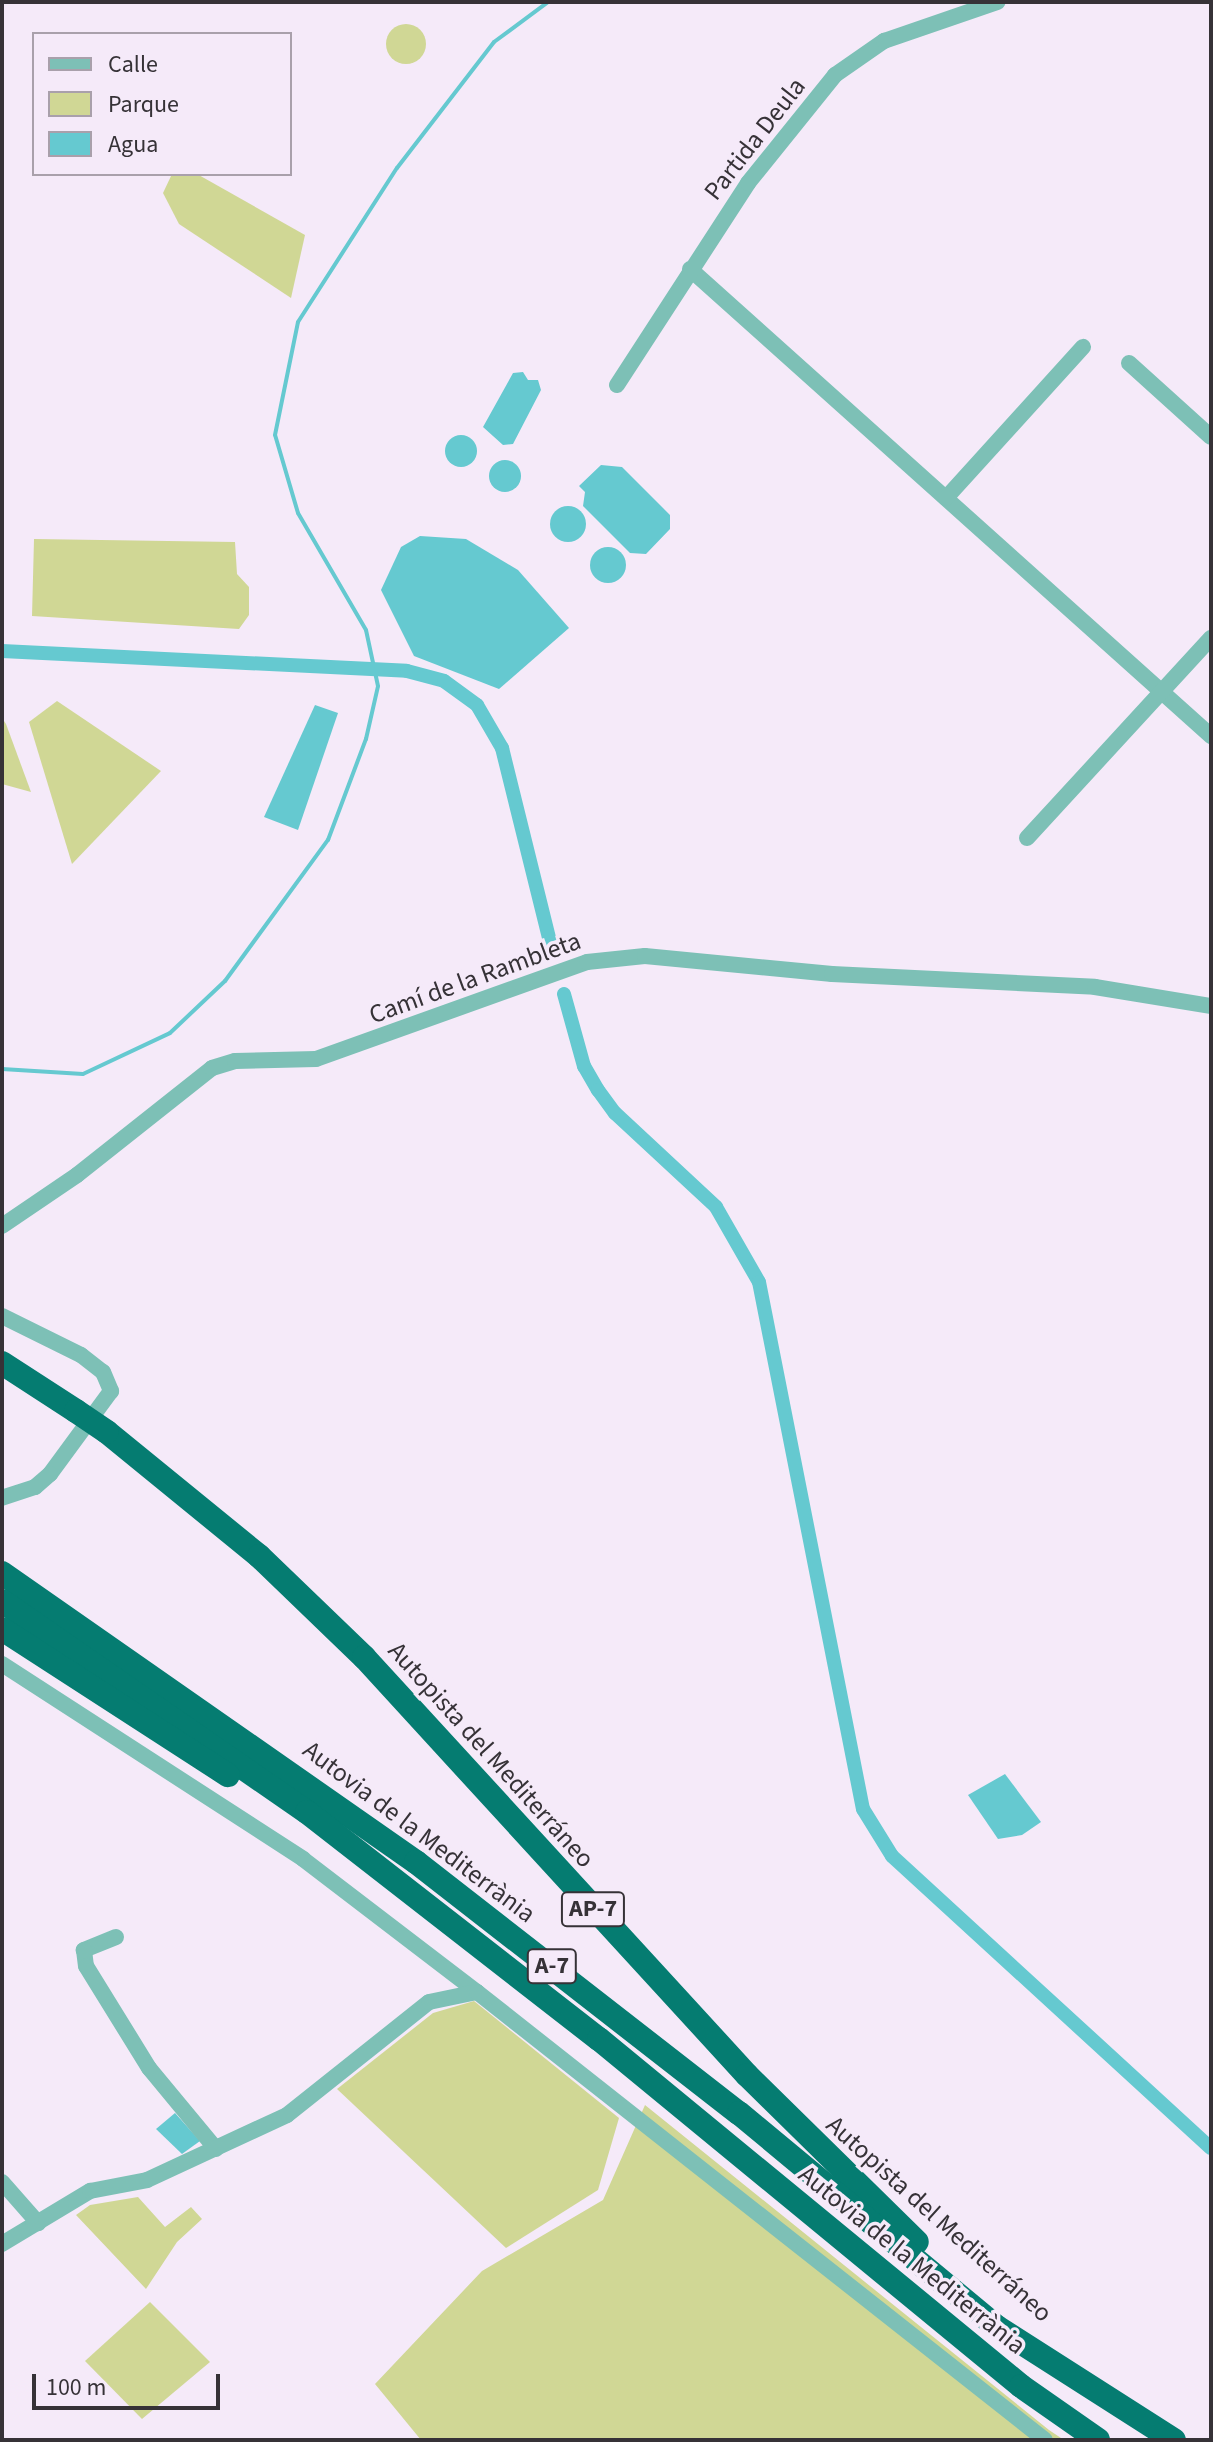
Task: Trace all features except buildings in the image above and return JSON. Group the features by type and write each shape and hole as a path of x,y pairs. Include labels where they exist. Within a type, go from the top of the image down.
{"highway":[{"name":"Autopista del Mediterráneo","path":"2,1363 107,1432 187,1493 325,1619 815,2146 1083,2384"},
{"name":"Autovia de la Mediterrània","path":"2,1573 416,1862 739,2113 997,2327 1174,2440"},
{"name":"Autovia de la Mediterrània","path":"2,1601 307,1812 599,2039 1021,2386 1098,2440"},
{"path":"2,1629 417,1900"}],"street":[{"name":"Partida Deula","path":"617,385 748,183 835,75 884,41 997,2"},
{"path":"690,269 1211,736"},
{"path":"946,498 1083,347"},
{"path":"1129,363 1211,437"},
{"path":"1027,838 1211,638"},
{"name":"Camí de la Rambleta","path":"2,1226 77,1175 212,1068 235,1061 316,1059 587,962 645,956 832,974 1095,987 1211,1006"},
{"path":"2,1316 81,1355 103,1372 111,1391 50,1474 35,1487 2,1498"},
{"path":"2,1664 303,1859 477,1992 1045,2440"},
{"path":"116,1937 84,1950 86,1966 149,2068 216,2149"},
{"path":"2,2244 90,2191 147,2180 287,2115 429,2002 477,1992"},
{"path":"2,2182 38,2223"}],"green space":[{"path":"406,24 420,30 426,44 420,58 406,64 392,58 386,44 392,30"},
{"path":"171,176 201,176 305,235 291,298 179,224 163,193"},
{"path":"34,539 235,542 237,574 249,587 249,615 239,629 32,616"},
{"path":"57,701 161,771 72,864 29,722"},
{"path":"2,718 6,724 31,792 2,784"},
{"path":"474,2001 619,2118 598,2190 506,2248 337,2089 433,2013"},
{"path":"645,2105 1064,2440 421,2440 375,2384 482,2271 603,2200"},
{"path":"138,2197 165,2227 191,2207 202,2219 177,2242 146,2289 76,2215 90,2205"},
{"path":"150,2302 210,2362 142,2419 85,2361"}],"water":[{"path":"523,372 528,380 538,380 541,390 513,444 503,445 483,427 513,373"},
{"path":"461,435 472,440 477,451 472,462 461,467 450,462 445,451 450,440"},
{"path":"505,460 516,465 521,476 516,487 505,492 494,487 489,476 494,465"},
{"path":"601,465 622,467 670,515 670,529 646,554 630,553 583,506 585,492 579,486"},
{"path":"568,506 581,511 586,524 581,537 568,542 555,537 550,524 555,511"},
{"path":"420,536 466,539 518,570 569,628 499,689 414,656 381,590 401,547"},
{"path":"608,547 621,552 626,565 621,578 608,583 595,578 590,565 595,552"},
{"path":"315,705 338,713 298,830 264,817"},
{"path":"1005,1774 1041,1822 1022,1835 998,1839 968,1795"},
{"path":"175,2113 200,2141 182,2154 156,2129"}],"waterway":[{"path":"2,1069 83,1074 170,1033 225,981 328,840 366,739 378,686 366,630 298,513 275,435 298,322 397,168 494,42 548,2"},
{"path":"2,651 407,671 444,681 477,705 502,748 551,946"},
{"path":"564,994 584,1066 598,1090 615,1113 716,1207 759,1282 863,1809 892,1856 1211,2148"}]}
